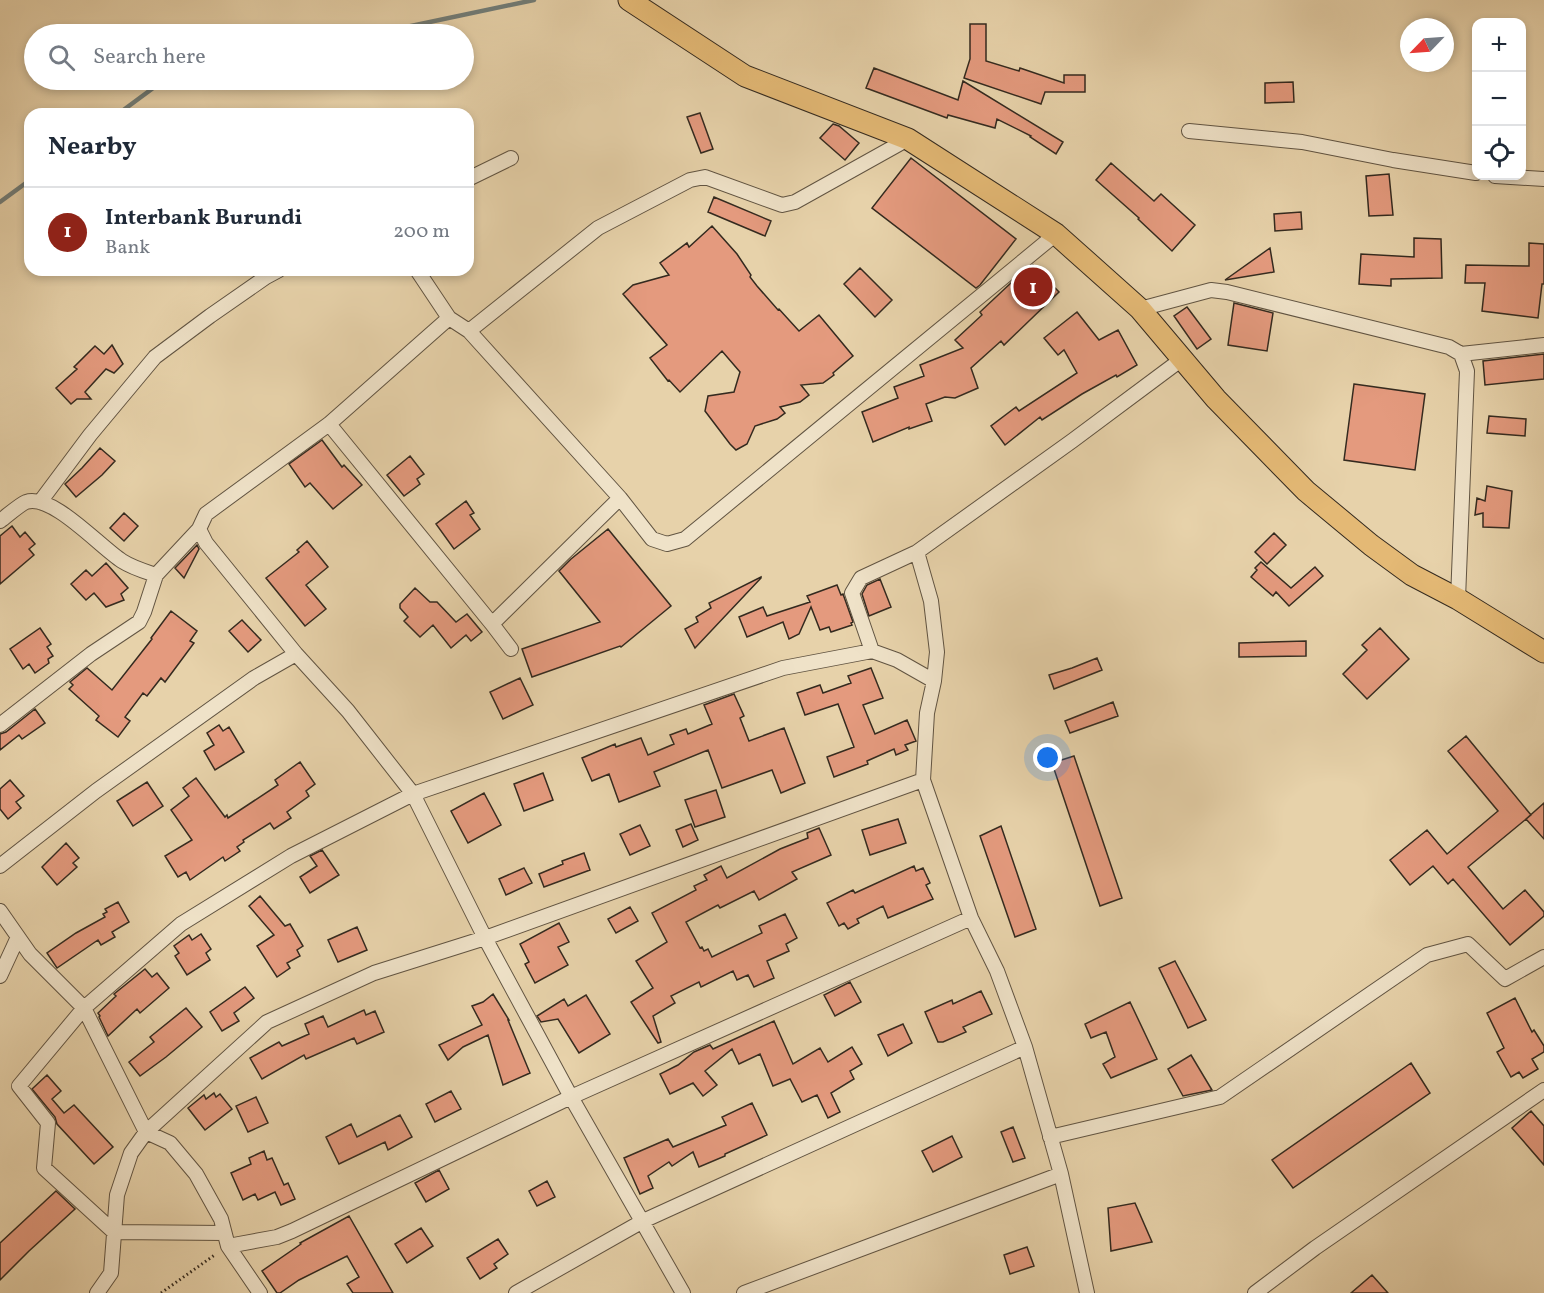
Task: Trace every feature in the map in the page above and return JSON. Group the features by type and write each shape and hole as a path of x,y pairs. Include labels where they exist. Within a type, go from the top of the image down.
{"main road":[{"path":"629,0 745,76 908,139 1056,234 1140,309 1216,399 1306,491 1371,545 1412,575 1458,599 1544,652"}],"street":[{"path":"1189,131 1302,142 1472,172"},
{"path":"469,331 598,228 690,180 705,177 782,205 795,202 908,139"},
{"path":"474,176 511,158"},
{"path":"1526,177 1544,178"},
{"path":"421,276 449,318 469,331 620,498 652,539 668,544 685,539 1056,234"},
{"path":"40,502 90,435 156,357 268,276"},
{"path":"1140,309 1211,290 1449,347 1461,354 1544,345"},
{"path":"0,724 91,654 139,622 156,575 199,529 207,514 328,424 449,318"},
{"path":"1458,599 1467,371 1461,354"},
{"path":"872,651 852,593 861,578 917,552 1081,435 1182,359"},
{"path":"328,424 511,649"},
{"path":"492,624 620,498"},
{"path":"0,521 27,502 40,502 58,509 120,560 156,575"},
{"path":"199,529 206,543 296,654 348,711 412,794 485,938 683,1293"},
{"path":"917,552 931,601 937,652 927,713 923,780 971,918 997,971 1025,1047 1061,1174 1082,1291"},
{"path":"934,681 897,660 872,651 783,668 412,794 291,856 181,924 84,1008 19,1086 48,1123 44,1168 114,1232 226,1240 277,1237 572,1097 971,918"},
{"path":"0,866 96,791 254,678 296,654"},
{"path":"97,1293 111,1273 117,1196 131,1153 146,1132 267,1022 374,974 485,938 923,780"},
{"path":"0,911 30,954 84,1008 146,1132 170,1143 196,1174 221,1219 226,1240 260,1293"},
{"path":"0,976 18,937"},
{"path":"1050,1137 1220,1097 1427,955 1468,944 1505,979 1544,957"},
{"path":"516,1293 642,1221 1025,1047"},
{"path":"1255,1293 1315,1248 1544,1090"},
{"path":"744,1293 1061,1174"}],"path":[{"path":"161,1293 226,1240"}],"building":[{"path":"970,24 986,24 986,61 1019,71 1020,68 1064,83 1064,75 1085,75 1085,92 1045,92 1041,104 964,78 970,59"},
{"path":"874,68 958,100 963,81 1063,142 1056,154 1031,136 997,119 995,128 948,115 947,118 866,88"},
{"path":"1293,82 1294,102 1265,103 1265,83"},
{"path":"700,113 713,149 701,153 687,117"},
{"path":"833,124 839,126 859,143 845,160 820,138"},
{"path":"911,158 1016,239 976,288 872,208"},
{"path":"1111,163 1154,201 1161,194 1195,225 1172,251 1096,180"},
{"path":"1389,174 1393,215 1369,216 1366,176"},
{"path":"714,197 771,221 765,236 708,212"},
{"path":"1301,212 1302,229 1275,231 1274,214"},
{"path":"712,226 737,254 757,286 799,331 819,315 853,356 823,383 801,385 809,395 800,402 780,407 785,413 777,419 755,426 747,444 736,450 705,411 708,396 734,392 740,372 722,351 680,392 650,358 667,345 623,294 633,285 669,275 660,263 687,243 689,247"},
{"path":"1414,238 1441,239 1442,278 1391,279 1391,286 1359,284 1361,254 1414,257"},
{"path":"1529,243 1544,244 1544,284 1542,284 1538,318 1482,311 1485,283 1465,283 1466,265 1529,266"},
{"path":"1270,248 1274,272 1225,280"},
{"path":"1033,265 1059,292 1004,345 1001,341 971,368 978,388 955,398 945,397 926,404 932,421 909,429 909,427 873,442 862,412 898,398 894,387 924,376 920,365 963,348 955,340 982,315 980,312"},
{"path":"860,268 892,300 875,317 844,284"},
{"path":"1234,303 1273,313 1267,351 1228,345"},
{"path":"1187,307 1211,339 1197,349 1174,316"},
{"path":"1077,312 1099,340 1118,330 1137,365 1082,394 1042,420 1040,417 1005,445 991,426 1016,407 1019,411 1077,373 1064,350 1058,355 1044,338"},
{"path":"112,345 123,364 114,373 106,369 85,392 91,399 77,399 71,404 56,388 77,369 74,367 95,346 104,354"},
{"path":"1544,354 1544,379 1485,385 1483,361"},
{"path":"1354,384 1425,394 1415,470 1344,460"},
{"path":"1489,416 1526,419 1525,436 1487,433"},
{"path":"322,440 342,467 344,465 362,485 333,509 310,483 305,487 289,464"},
{"path":"100,448 115,461 76,497 65,484"},
{"path":"410,456 424,474 417,479 420,484 404,496 387,475"},
{"path":"1487,486 1512,491 1509,528 1483,527 1483,513 1475,515 1477,498 1485,501"},
{"path":"466,501 474,513 470,515 480,529 454,549 436,524"},
{"path":"124,513 138,526 124,541 110,528"},
{"path":"12,526 20,537 25,532 35,544 29,549 34,555 0,584 0,536"},
{"path":"608,529 671,606 621,647 532,677 522,649 600,622 559,571"},
{"path":"1274,533 1286,545 1267,564 1255,552"},
{"path":"307,541 328,567 306,585 326,609 305,626 266,578 299,552 297,550"},
{"path":"197,545 199,549 184,578 175,568"},
{"path":"1261,562 1291,588 1315,567 1323,576 1289,606 1276,592 1273,596 1251,577"},
{"path":"106,563 128,588 121,594 124,600 106,607 94,593 86,600 71,584 86,570 92,576"},
{"path":"761,577 695,648 685,629 698,622 696,617 711,608 709,603"},
{"path":"880,579 891,607 869,616 862,594 867,585"},
{"path":"837,585 841,595 843,594 852,625 831,632 829,627 820,630 811,607 799,634 789,639 783,622 747,637 739,617 763,607 767,616 810,602 807,596"},
{"path":"415,588 430,602 437,602 456,622 467,614 482,632 471,641 466,635 451,648 433,625 420,637 404,621 408,617 400,608 400,604"},
{"path":"171,611 197,631 190,641 194,643 165,682 161,678 147,696 143,693 125,717 130,721 118,737 96,720 99,716 69,689 73,685 70,682 87,668 112,690"},
{"path":"242,620 261,640 248,652 229,631"},
{"path":"40,628 51,644 47,647 53,656 48,659 49,663 35,673 29,664 23,669 10,649"},
{"path":"1380,628 1409,659 1367,699 1343,674 1367,650 1362,645"},
{"path":"1306,641 1306,656 1239,657 1239,643"},
{"path":"1097,658 1102,670 1054,689 1049,675"},
{"path":"871,668 883,698 863,705 875,734 907,720 916,741 905,745 908,750 896,755 894,749 867,761 868,764 834,777 827,757 854,747 838,704 805,715 797,693 820,685 823,693 851,683 848,676"},
{"path":"520,678 533,705 503,719 490,692"},
{"path":"734,694 744,716 740,718 749,741 784,728 805,783 781,793 772,770 722,788 708,750 654,772 660,786 619,802 609,774 592,781 582,758 615,744 616,747 641,738 648,755 674,744 670,735 686,729 688,734 712,724 704,705"},
{"path":"1113,702 1118,716 1070,733 1065,721"},
{"path":"35,709 45,723 22,739 19,735 0,750 0,734 6,732"},
{"path":"219,725 223,731 229,727 244,752 215,770 204,751 214,745 207,733"},
{"path":"1466,736 1531,815 1468,867 1503,909 1525,890 1544,912 1544,916 1510,945 1453,879 1448,884 1433,866 1410,885 1390,860 1427,830 1447,854 1498,811 1448,751"},
{"path":"1074,756 1122,898 1100,906 1052,763"},
{"path":"300,762 315,784 306,791 309,796 287,812 291,818 274,829 270,823 243,840 244,842 237,847 240,851 225,861 223,857 190,880 186,872 178,877 165,856 192,840 171,810 189,796 183,788 196,778 228,818 278,785 275,780"},
{"path":"543,773 553,800 524,811 514,784"},
{"path":"10,780 24,796 16,802 21,808 8,819 0,809 0,789"},
{"path":"147,782 163,806 133,826 117,801"},
{"path":"716,790 725,817 695,827 685,800"},
{"path":"484,793 501,825 468,843 451,811"},
{"path":"1544,803 1544,839 1526,819"},
{"path":"898,819 906,843 870,855 862,830"},
{"path":"691,824 698,840 683,847 676,830"},
{"path":"640,825 650,846 630,855 620,834"},
{"path":"1001,826 1036,929 1015,937 980,836"},
{"path":"819,828 831,855 792,872 797,879 759,900 754,891 720,908 718,905 686,922 700,948 702,947 704,951 708,949 712,957 762,933 759,926 785,914 797,938 786,944 789,951 767,961 774,978 754,987 748,975 737,980 733,971 701,987 699,982 671,996 675,1003 653,1016 661,1042 658,1043 631,1002 653,988 636,961 667,942 652,913 696,890 694,886 707,880 704,875 721,866 727,878 780,849 808,838 807,833"},
{"path":"66,843 79,858 73,863 77,867 57,885 42,867"},
{"path":"322,850 339,875 310,893 300,877 317,866 310,856"},
{"path":"584,853 590,870 544,887 539,874 563,864 562,861"},
{"path":"914,866 916,871 923,868 930,883 926,885 933,899 888,918 883,906 857,919 859,923 848,929 844,923 839,926 827,903"},
{"path":"524,868 532,883 506,895 499,879"},
{"path":"260,896 285,926 290,924 303,946 297,950 300,956 287,963 290,968 277,977 257,946 274,935 249,906"},
{"path":"118,902 129,922 112,932 115,937 101,945 98,940 57,968 47,953 105,917 103,914 107,912 105,909"},
{"path":"630,907 638,921 616,933 608,919"},
{"path":"559,923 569,942 558,947 568,965 535,983 525,964 529,962 520,944"},
{"path":"357,927 367,950 338,962 328,940"},
{"path":"201,934 211,949 206,953 210,960 187,975 175,956 179,953 174,946 189,935 192,940"},
{"path":"1175,961 1206,1020 1188,1028 1159,968"},
{"path":"145,969 152,977 157,973 169,988 140,1013 137,1009 108,1036 98,1013 116,996 114,994"},
{"path":"850,982 861,1002 835,1016 824,995"},
{"path":"245,987 254,998 234,1013 239,1021 222,1031 210,1012"},
{"path":"981,991 992,1014 963,1027 966,1032 938,1042 925,1012 952,1000 953,1004"},
{"path":"493,994 509,1020 530,1073 503,1085 488,1035 463,1047 448,1060 439,1045 482,1025 472,1006 483,1002"},
{"path":"586,995 610,1034 579,1053 558,1019 541,1022 537,1016 564,999 568,1006"},
{"path":"1515,998 1532,1032 1534,1030 1544,1046 1544,1052 1532,1059 1538,1069 1523,1078 1519,1072 1511,1077 1497,1052 1504,1048 1487,1013"},
{"path":"1130,1002 1157,1059 1111,1078 1103,1064 1115,1057 1106,1032 1091,1038 1085,1024"},
{"path":"186,1008 202,1027 140,1076 129,1062 154,1042 150,1037"},
{"path":"364,1010 366,1015 375,1011 384,1032 357,1044 354,1038 306,1059 304,1055 262,1079 250,1058 279,1042 282,1046 309,1034 305,1024 323,1016 328,1027"},
{"path":"774,1021 793,1064 820,1048 828,1062 852,1047 862,1064 850,1071 854,1079 831,1093 840,1112 828,1118 817,1095 802,1102 790,1079 773,1086 760,1054 739,1064 732,1049 705,1071 717,1085 703,1096 693,1083 670,1094 660,1074 678,1065 694,1052 710,1045 713,1049"},
{"path":"903,1024 912,1043 888,1056 878,1035"},
{"path":"1191,1055 1212,1090 1183,1096 1168,1069"},
{"path":"1411,1063 1430,1093 1293,1188 1272,1160"},
{"path":"47,1075 61,1091 52,1099 64,1113 74,1105 113,1147 94,1164 57,1124 55,1117 32,1089"},
{"path":"451,1091 461,1109 435,1122 426,1104"},
{"path":"214,1093 216,1097 220,1094 232,1109 205,1130 188,1108 204,1095 206,1099"},
{"path":"256,1097 268,1123 248,1132 236,1106"},
{"path":"752,1103 767,1135 699,1167 693,1152 672,1166 669,1162 648,1176 653,1188 640,1194 624,1158 668,1139 673,1147 726,1125 722,1117"},
{"path":"1531,1111 1544,1126 1544,1165 1512,1128"},
{"path":"400,1115 412,1137 388,1150 385,1142 339,1164 326,1137 351,1124 357,1137"},
{"path":"1013,1127 1025,1158 1013,1162 1001,1132"},
{"path":"952,1136 962,1157 933,1172 922,1151"},
{"path":"264,1151 267,1160 272,1158 284,1185 288,1183 295,1199 281,1205 275,1192 258,1200 255,1194 243,1200 231,1173 251,1164 249,1158"},
{"path":"439,1170 449,1189 426,1202 415,1183"},
{"path":"547,1181 555,1197 537,1206 529,1191"},
{"path":"56,1191 75,1209 0,1280 0,1243"},
{"path":"1135,1203 1152,1242 1111,1251 1108,1208"},
{"path":"349,1216 393,1293 353,1293 347,1284 359,1277 347,1256 277,1293 262,1271 300,1243"},
{"path":"421,1228 433,1246 407,1263 395,1244"},
{"path":"498,1239 508,1254 494,1264 497,1268 480,1279 467,1258"},
{"path":"1027,1247 1034,1266 1010,1274 1004,1255"},
{"path":"1372,1275 1388,1293 1351,1293"}],"waterway":[{"path":"420,24 534,0"},
{"path":"126,108 150,90"},
{"path":"0,202 24,184"}],"place":[{"name":"Interbank Burundi","path":"1033,287"}]}
